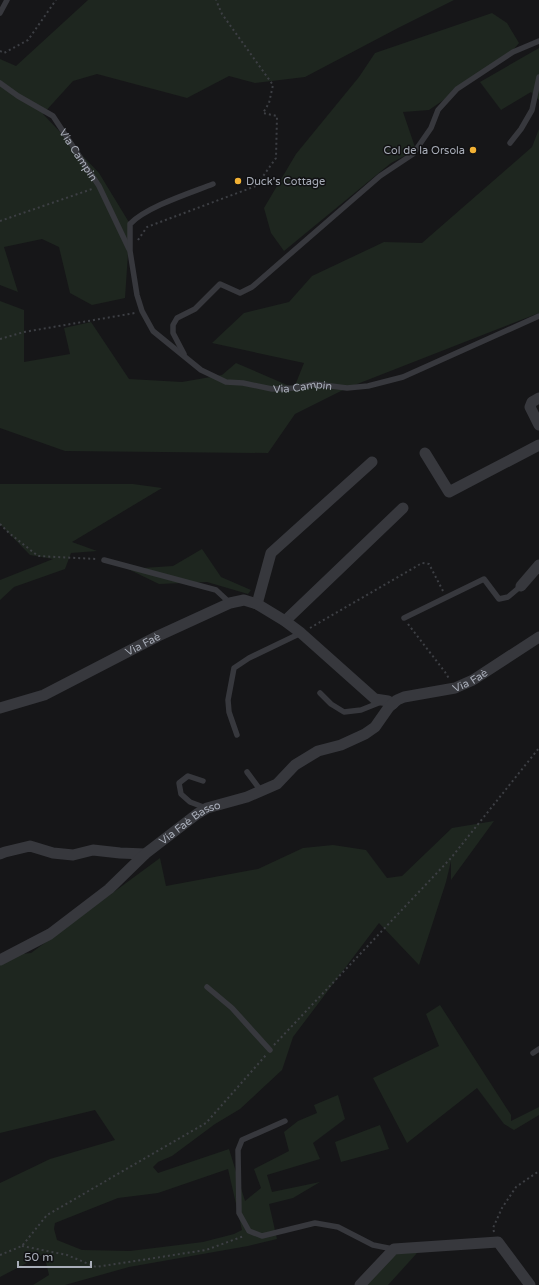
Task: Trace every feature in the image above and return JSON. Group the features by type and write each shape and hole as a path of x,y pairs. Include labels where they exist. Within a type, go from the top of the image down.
{"street":[{"path":"539,398 532,402 530,407 539,425"},
{"path":"425,453 449,492 539,445"},
{"path":"257,604 271,553 372,462"},
{"path":"285,622 403,508"},
{"path":"521,586 539,565"},
{"name":"Via Faè","path":"0,708 44,695 158,636 230,603 244,600 257,604 301,633 375,699 389,704 404,697 455,688 473,680 539,637"},
{"name":"Via Faè Basso","path":"0,960 50,934 109,889 145,854 197,814 207,808 247,797 277,784 295,765 318,751 341,745 365,734 375,727 389,704"},
{"path":"0,854 30,846 53,853 72,855 93,850 145,854"},
{"path":"360,1285 394,1249 498,1242 530,1285"}],"lane":[{"path":"0,13 7,0"},
{"path":"185,356 174,333 173,325 177,318 195,309 220,284 240,293 252,287 380,176 413,154 431,128 438,110 458,88 513,52 539,41"},
{"path":"510,143 522,129 532,110 539,77"},
{"name":"Via Campin","path":"0,83 18,96 53,116 99,186 130,251"},
{"name":"Via Campin","path":"214,184 166,203 136,217 130,224 130,251 137,295 142,311 153,331 202,370 226,382 243,383 272,388 294,388 315,384 347,388 368,386 403,377 539,316"},
{"path":"104,560 216,590 230,603"},
{"path":"404,618 484,579 499,599 508,597 521,586"},
{"path":"237,735 228,712 228,700 234,668 249,658 301,633"},
{"path":"320,693 331,704 344,712 389,704"},
{"path":"247,772 261,791"},
{"path":"203,781 188,776 180,783 181,794 190,802 207,808"},
{"path":"207,987 232,1008 270,1050"},
{"path":"533,1053 539,1049"},
{"path":"285,1121 242,1140 238,1150 239,1213 249,1231 262,1236 314,1223 338,1226 373,1245 394,1249"}],"path":[{"path":"0,52 4,53 28,40 56,0"},
{"path":"130,251 147,227 256,186 276,158 277,116 263,113 269,102 273,85 222,14 216,0"},
{"path":"0,221 99,186"},
{"path":"0,339 24,332 142,311"},
{"path":"0,524 9,534 38,556 104,560"},
{"path":"301,633 422,563 430,564 446,598"},
{"path":"404,618 446,672 455,688"},
{"path":"0,1255 22,1246 47,1215 206,1123 270,1050 451,858 539,748"},
{"path":"498,1242 493,1228 502,1208 516,1187 539,1171"},
{"path":"22,1246 67,1255 96,1267 206,1250 236,1240 253,1232"}],"shaded area":[{"path":"88,0 454,0 305,77 255,83 229,76 187,98 97,74 73,81 43,114 99,173 130,224 125,298 92,305 70,293 59,247 42,239 4,247 18,292 0,285 0,59 16,66"},
{"path":"492,13 507,23 519,43 509,55 429,110 403,112 416,150 391,163 284,251 271,233 264,208 296,154 359,77 375,53"},
{"path":"539,48 539,100 531,92 501,110 480,82"},
{"path":"539,129 539,313 347,388 295,414 268,453 65,451 0,428 0,301 24,310 24,362 70,354 64,328 91,322 129,379 182,382 222,375 236,363 294,388 304,363 212,343 244,313 289,302 312,276 384,242 422,243 532,147"},
{"path":"0,484 133,484 162,488 72,542 97,551 71,553 65,569 14,587 0,600 0,580 53,559 30,555 0,524"},
{"path":"202,549 221,577 251,590 248,594 207,582 159,584 128,569 173,566"},
{"path":"494,821 451,880 451,861 446,882 419,965 379,923 293,1037 282,1070 240,1109 215,1124 172,1156 158,1162 153,1167 158,1173 229,1149 245,1201 261,1188 254,1169 289,1151 284,1132 298,1121 317,1113 314,1105 338,1095 345,1119 313,1143 320,1159 267,1175 272,1192 320,1182 293,1198 269,1204 277,1239 248,1246 129,1267 65,1285 33,1285 49,1275 44,1254 0,1277 0,1183 50,1159 115,1140 95,1110 0,1133 0,956 31,953 160,858 166,886 258,869 303,848 333,845 366,850 387,878 402,876 452,828","holes":["228,1169 242,1230 234,1234 203,1242 130,1251 82,1250 57,1240 54,1229 55,1223 118,1198 158,1193"]},
{"path":"440,1005 511,1115 511,1121 539,1107 539,1115 514,1130 504,1124 477,1088 407,1143 373,1078 439,1046 426,1014"},
{"path":"380,1125 389,1149 341,1162 335,1142"},
{"path":"391,1252 417,1253 388,1285 360,1285"}],"place":[{"name":"Col de la Orsola","path":"473,150"},
{"name":"Duck's Cottage","path":"238,181"}]}
